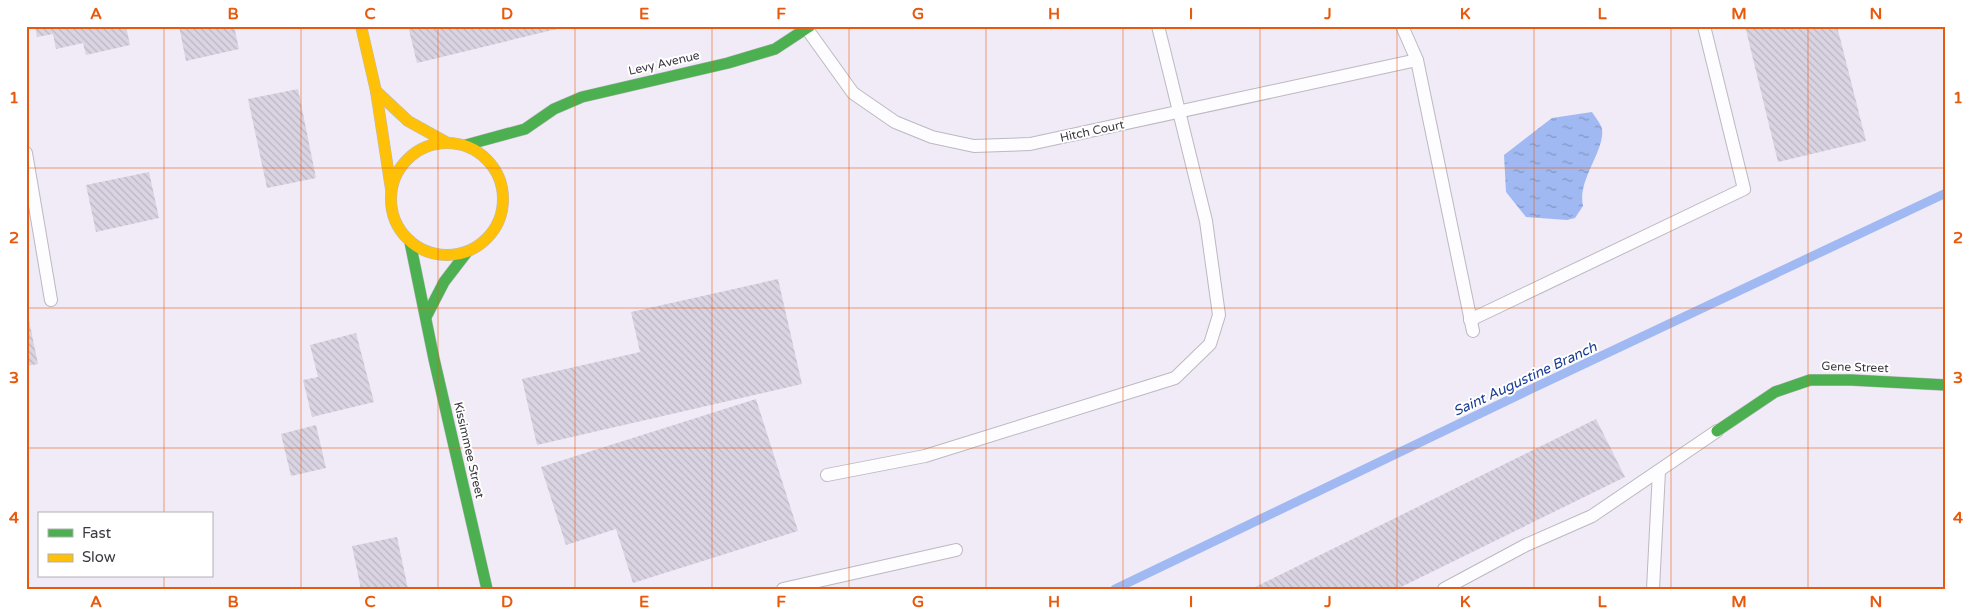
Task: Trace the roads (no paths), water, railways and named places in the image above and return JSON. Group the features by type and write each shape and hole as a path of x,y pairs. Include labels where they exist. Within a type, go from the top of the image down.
{"street":[{"path":"360,26 376,91 391,189 391,208 398,227 410,242 423,250 437,255 453,255 467,252"},
{"name":"Levy Avenue","path":"466,145 525,129 554,109 582,97 775,49 808,27"},
{"path":"376,91 408,121 446,142 466,145 482,155 496,170 502,188"},
{"name":"Levy Avenue","path":"516,146 525,129"},
{"path":"391,189 398,171 410,156 427,146 446,142"},
{"path":"426,317 440,287 456,264 467,252 484,242 496,226 503,208 502,188 506,164"},
{"name":"Kissimmee Street","path":"410,242 436,368 487,589"},
{"name":"Gene Street","path":"1717,431 1775,392 1810,380 1851,380 1946,385"}],"lane":[{"path":"827,475 925,456 1175,378 1210,344 1219,315 1206,221 1181,112 1158,26"},
{"path":"1402,26 1417,60 1472,326 1744,189 1704,26"},
{"name":"Hitch Court","path":"808,27 853,93 895,122 940,139 974,146 1030,144 1417,60"},
{"path":"26,153 51,300"},
{"path":"1444,589 1526,545 1592,516 1717,431"},
{"path":"1653,589 1659,470"},
{"path":"783,589 956,550"}],"water":[{"path":"1592,112 1602,129 1602,138 1584,186 1583,206 1575,218 1567,220 1526,217 1506,192 1504,155 1552,118"}],"waterway":[{"name":"Saint Augustine Branch","path":"1115,589 1527,391 1946,193"}]}
